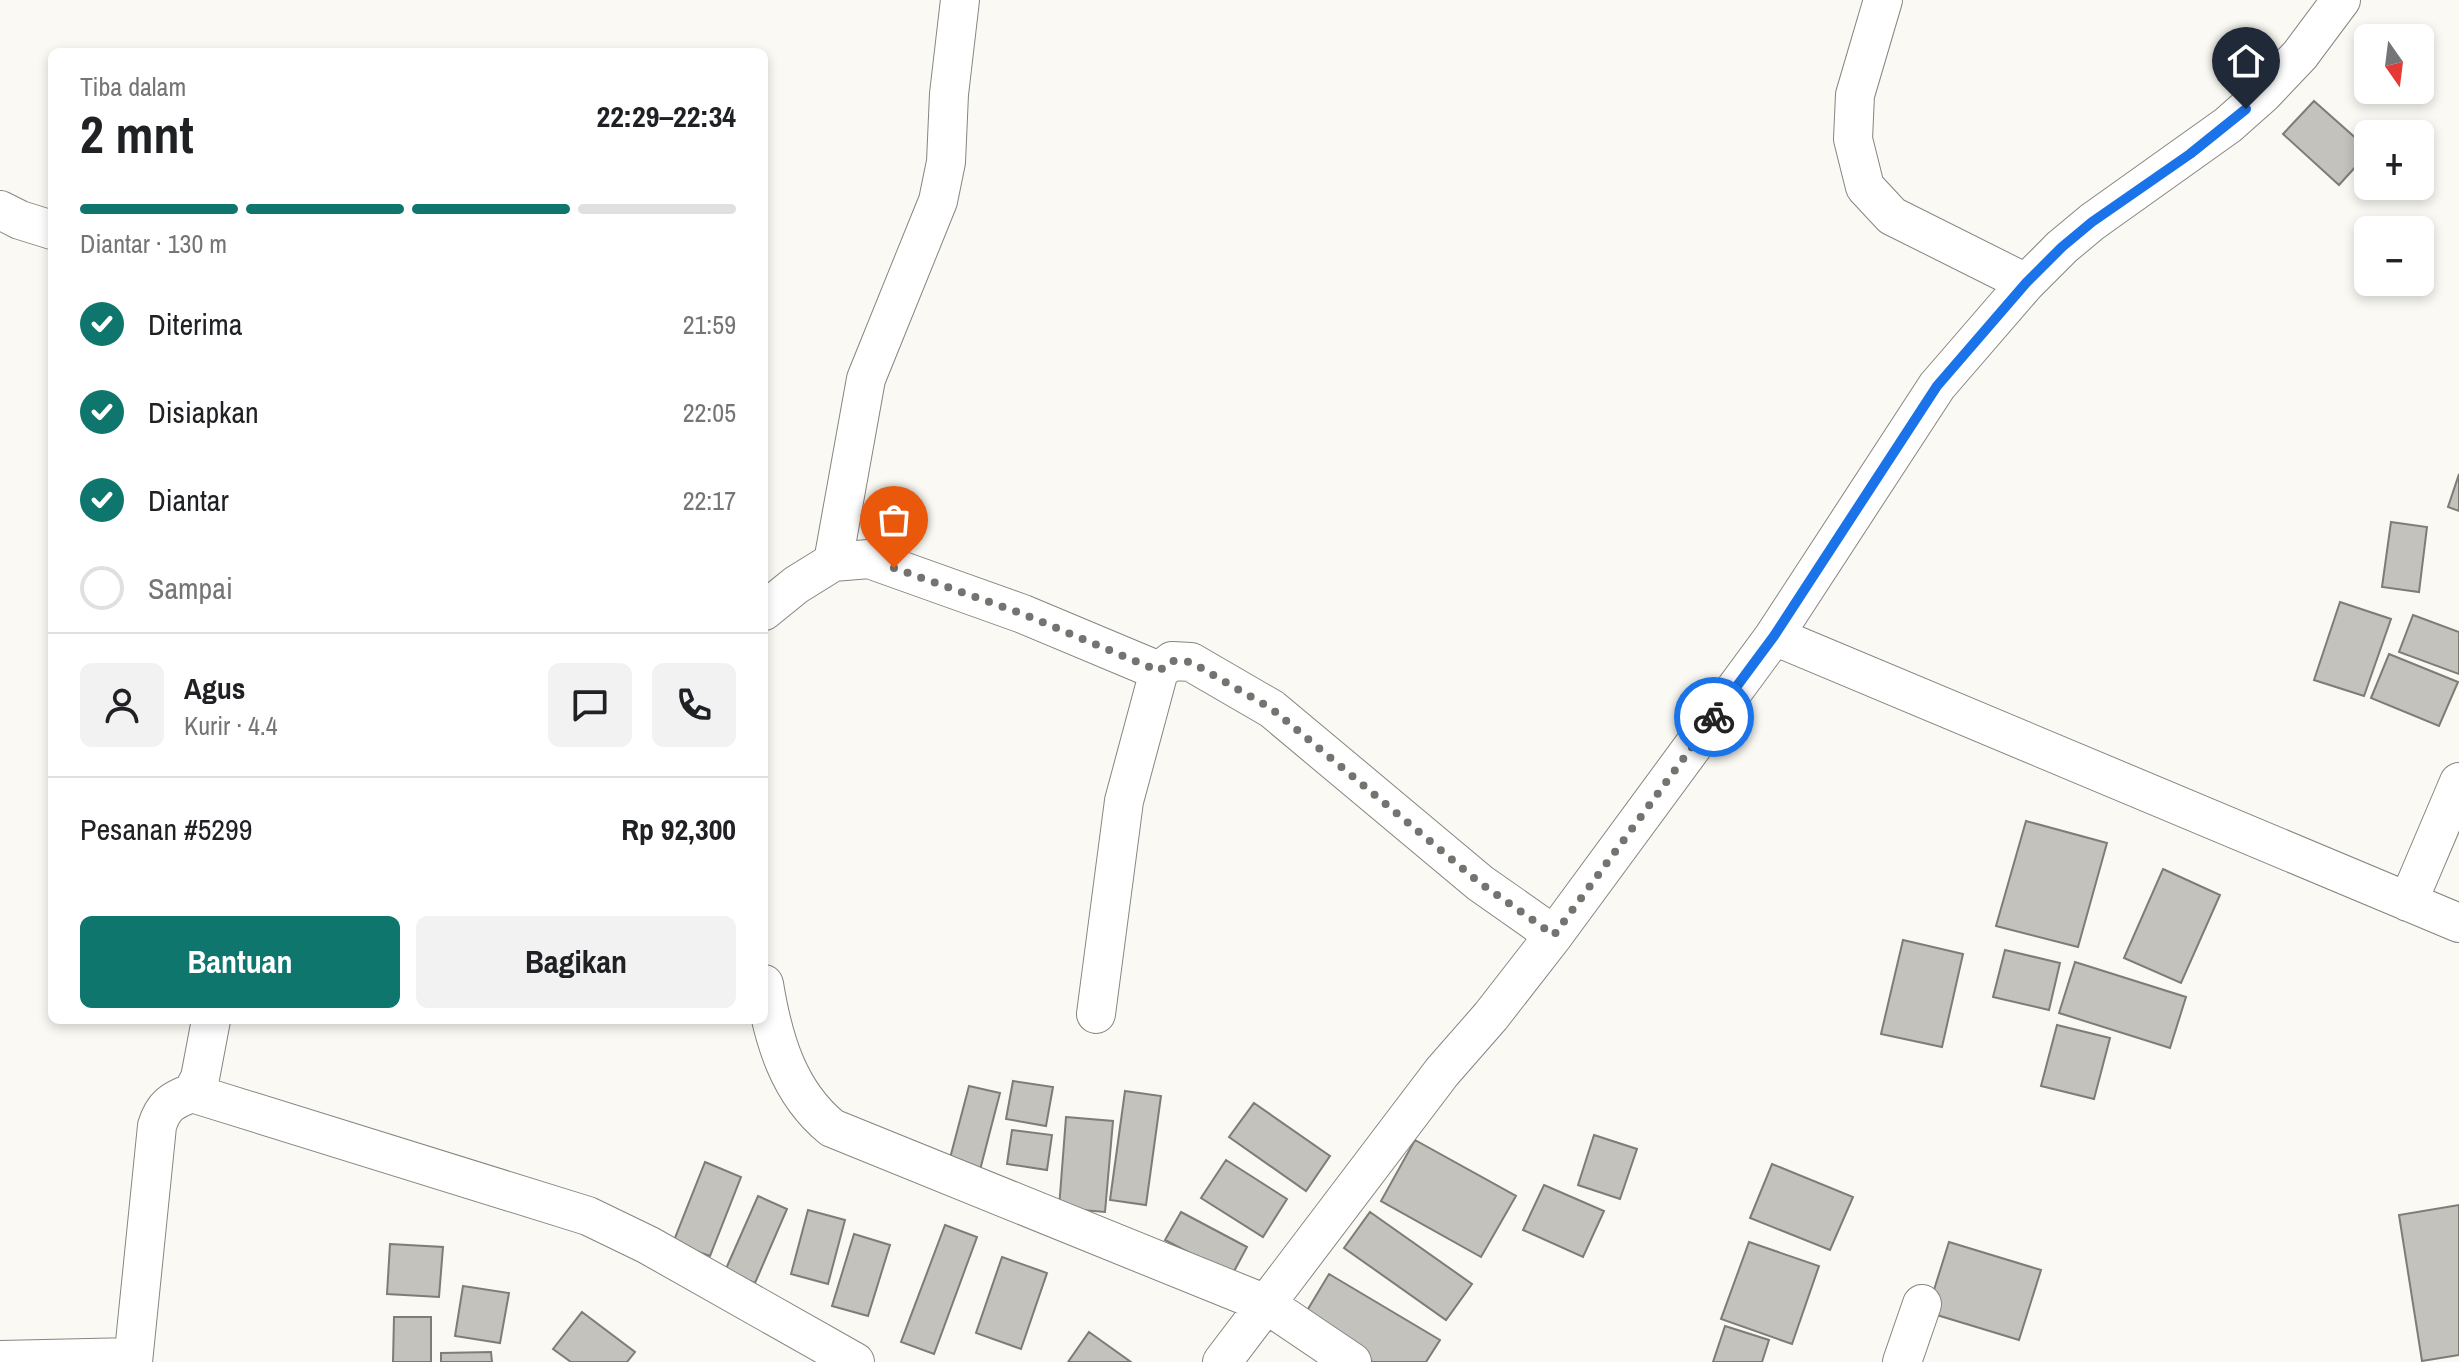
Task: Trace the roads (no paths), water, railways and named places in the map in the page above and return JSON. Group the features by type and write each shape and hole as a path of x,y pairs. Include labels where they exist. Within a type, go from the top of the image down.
{"street":[{"path":"833,562 866,379 938,201 946,162 949,94 960,0"},
{"path":"1883,0 1855,95 1853,139 1865,187 1892,216 2026,283"},
{"path":"1222,1362 1442,1072 1491,1016 1554,935 1774,636 1937,386 2026,283 2062,247 2240,115 2300,55 2341,0"},
{"path":"0,210 48,229"},
{"path":"768,608 796,585 833,562 869,559 1023,614 1159,671"},
{"path":"1774,636 2459,923"},
{"path":"1096,1014 1124,801 1159,671 1172,661 1191,662 1272,709 1480,883 1554,935"},
{"path":"2408,902 2459,782"},
{"path":"768,1007 792,1082 814,1112 832,1128 1266,1304 1352,1362"},
{"path":"0,1360 133,1360 157,1126 167,1104 192,1093 200,1078 210,1024"},
{"path":"192,1093 588,1216 648,1245 855,1362"},
{"path":"1902,1362 1922,1304"}]}
